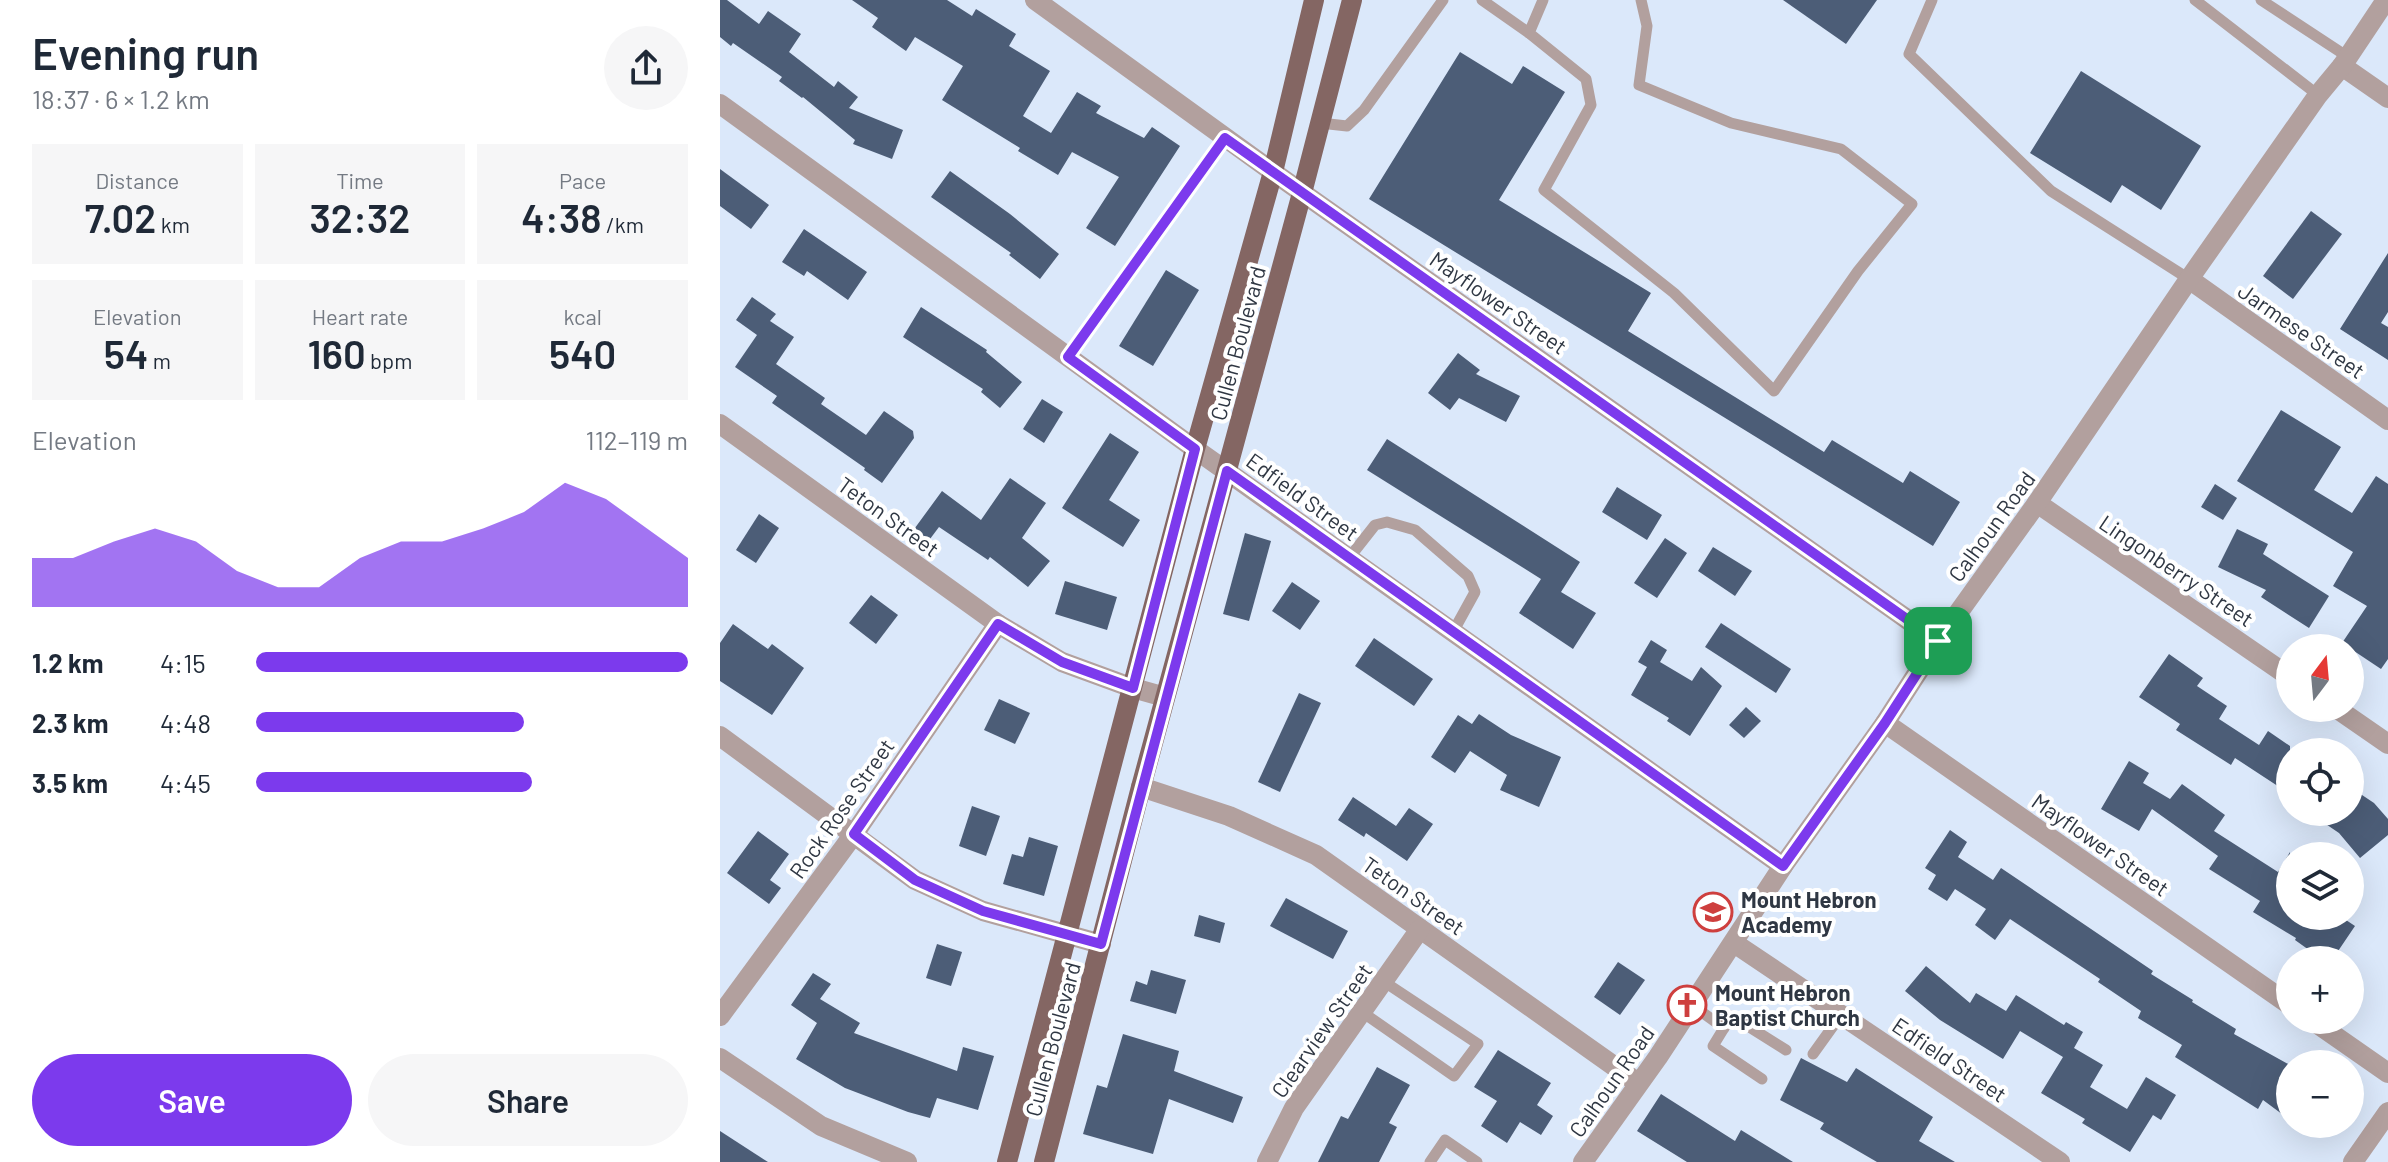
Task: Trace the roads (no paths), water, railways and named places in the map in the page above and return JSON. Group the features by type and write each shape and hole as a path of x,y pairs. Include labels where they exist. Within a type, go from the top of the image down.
{"main road":[{"name":"Cullen Boulevard","path":"1007,1162 1195,449 1273,172 1314,0"},
{"name":"Cullen Boulevard","path":"1044,1162 1352,0"},
{"path":"1108,778 1141,787"}],"street":[{"name":"Mayflower Street","path":"1035,0 1302,193 1938,641"},
{"name":"Calhoun Road","path":"1584,1162 1938,641 2386,0"},
{"path":"2345,62 2388,98"},
{"name":"Edfield Street","path":"720,104 1195,449 1783,866"},
{"name":"Jarmese Street","path":"2189,279 2388,420"},
{"name":"Teton Street","path":"720,424 998,624 1062,662 1165,697"},
{"name":"Lingonberry Street","path":"2037,503 2276,667"},
{"name":"Rock Rose Street","path":"720,1016 854,834 998,624"},
{"path":"2356,722 2388,744"},
{"name":"Mayflower Street","path":"1885,723 2276,995"},
{"path":"720,736 915,880 983,911 1101,944"},
{"name":"Teton Street","path":"1141,787 1229,816 1316,855 1638,1083"},
{"name":"Clearview Street","path":"1267,1162 1294,1108 1420,929"},
{"name":"Edfield Street","path":"1734,943 2060,1162"},
{"path":"2332,1034 2388,1073"},
{"path":"720,1058 821,1126 907,1162"},
{"path":"2353,1162 2388,1112"}],"lane":[{"path":"1320,123 1347,126 1364,110 1443,0"},
{"path":"1482,0 1586,79 1591,105 1544,190 1674,293 1774,391 1858,271 1912,204 1841,149 1731,123 1639,85 1647,26 1641,0"},
{"path":"1529,33 1543,0"},
{"path":"1932,0 1909,54 2051,191 2189,279"},
{"path":"2195,0 2318,95"},
{"path":"2261,0 2345,62"},
{"path":"1068,357 1225,138"},
{"path":"1349,558 1375,525 1387,522 1415,530 1468,576 1475,592 1453,632"},
{"path":"1362,1012 1454,1076 1478,1044 1383,981"},
{"path":"1692,1005 1724,1028"},
{"path":"1813,1054 1841,1015"},
{"path":"1762,1079 1713,1046 1732,1016 1786,1050"},
{"path":"1430,1162 1445,1140 1477,1162"}],"place":[{"name":"Mount Hebron Academy","path":"1713,912"},
{"name":"Mount Hebron Baptist Church","path":"1687,1005"}]}
